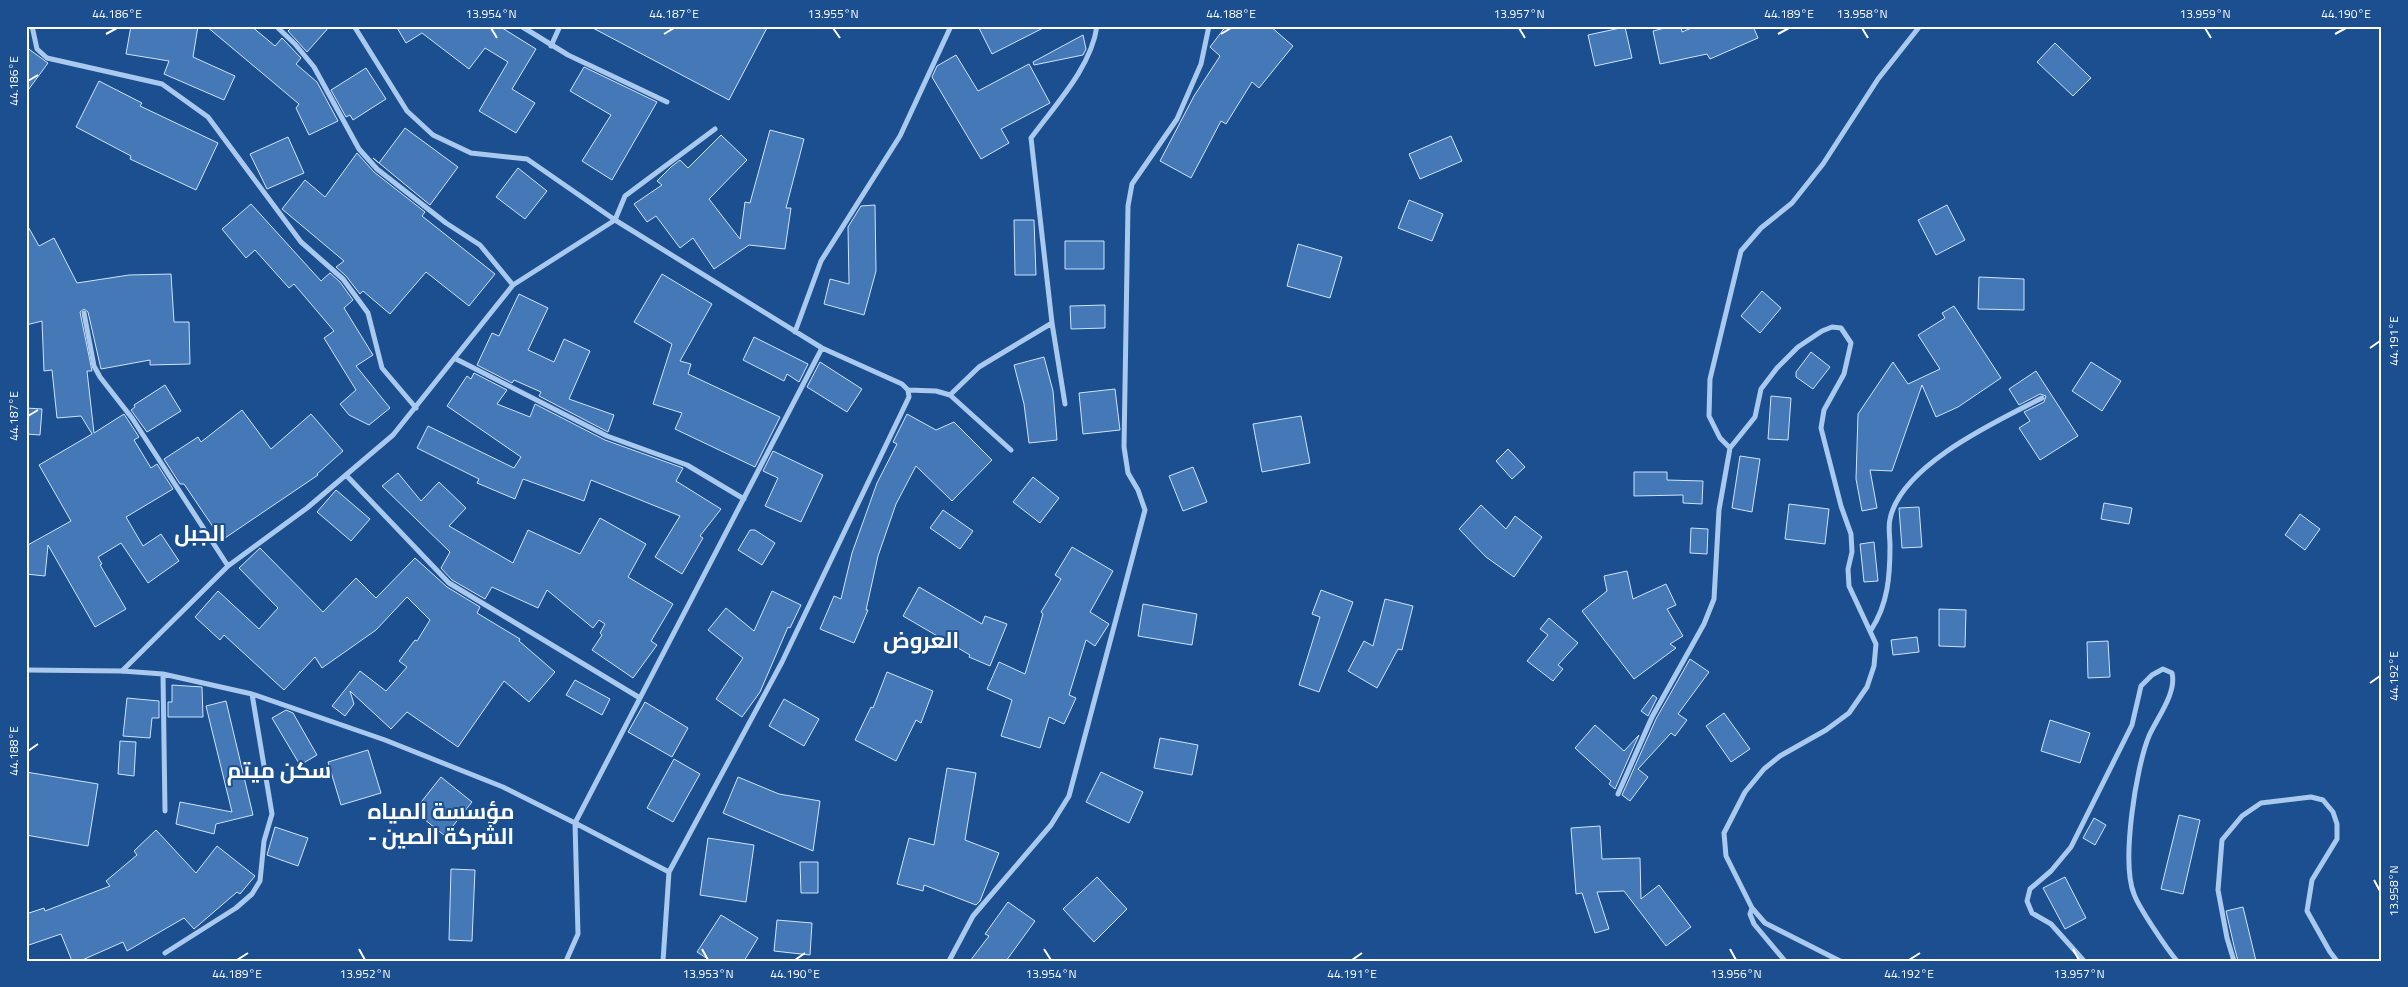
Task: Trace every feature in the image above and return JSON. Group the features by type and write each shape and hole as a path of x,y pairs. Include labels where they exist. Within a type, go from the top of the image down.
{"street":[{"path":"32,26 37,49 47,58 162,84 208,118 301,242 343,279 368,313 382,368 416,408"},
{"path":"276,26 296,44 314,67 360,149 377,169 446,223 480,245 513,284"},
{"path":"354,26 408,112 433,135 471,153 527,159 615,220 795,332 822,348 902,384 908,390 909,398 782,662 669,872 663,961"},
{"path":"522,26 551,46 666,102"},
{"path":"551,46 560,26"},
{"path":"795,332 821,260 900,136 952,26"},
{"path":"1065,404 1052,323 1031,138 1078,73 1095,42 1097,26"},
{"path":"948,961 973,916 1051,825 1069,796 1145,510 1138,490 1128,473 1124,447 1129,199 1132,184 1178,119 1201,64 1209,26"},
{"path":"1730,448 1720,438 1709,416 1710,379 1741,251 1761,228 1792,203 1823,164 1878,80 1920,26"},
{"path":"122,670 228,566 307,508 393,435 456,359 513,284 615,220 626,196 715,130"},
{"path":"84,313 94,366 100,377 132,418 228,566"},
{"path":"950,396 979,367 1052,323"},
{"path":"1618,794 1652,717 1704,624 1714,598 1719,510 1730,448 1755,417 1761,390 1777,368 1798,347 1822,330 1832,327 1841,328 1851,342 1850,355 1844,374 1824,410 1821,428 1841,506 1851,534 1852,552 1848,569 1849,586 1856,606 1872,630 1876,644 1874,666 1867,688 1849,713 1826,730 1780,756 1764,769 1745,792 1724,833 1726,856 1752,908 1765,923 1840,961"},
{"path":"566,961 578,934 575,823 822,348"},
{"path":"456,359 607,436 687,464 744,499"},
{"path":"908,390 936,391 950,396 1011,450"},
{"path":"1872,630 1881,616 1887,598 1890,518 1913,478 1943,454 1986,427 2042,398"},
{"path":"346,475 449,583 640,698"},
{"path":"26,670 122,670 163,674 252,694 385,740 503,787 669,872"},
{"path":"2084,961 2051,924 2032,913 2027,901 2030,889 2051,871 2071,847 2132,725 2142,686 2152,676 2163,670 2172,673 2174,680 2169,696 2145,746 2133,808 2128,867 2134,893 2177,961"},
{"path":"163,674 165,811"},
{"path":"165,953 236,908 252,894 260,881 264,841 272,814 252,694"},
{"path":"2234,961 2226,938 2218,890 2222,840 2242,816 2261,803 2311,797 2323,800 2333,812 2338,824 2337,839 2312,880 2307,911 2337,961"},
{"path":"1752,908 1750,914 1754,924 1785,961"}],"building":[{"path":"131,26 198,26 193,57 235,76 224,100 164,74 169,61 126,54"},
{"path":"206,26 251,26 275,46 282,38 301,58 296,64 317,82 338,121 309,135 296,108 299,104"},
{"path":"293,26 330,26 307,52 288,31"},
{"path":"396,26 499,26 536,49 512,89 535,103 516,133 479,111 508,62 485,48 469,69 422,33 406,43"},
{"path":"589,26 768,26 729,100"},
{"path":"978,26 1047,26 992,54"},
{"path":"1226,26 1270,26 1293,46 1259,88 1252,82 1226,124 1221,121 1191,178 1160,161 1194,96 1220,56 1210,47"},
{"path":"1681,26 1682,32 1696,26 1753,26 1758,38 1710,59 1707,54 1660,64 1653,31"},
{"path":"1625,27 1632,58 1595,66 1588,35"},
{"path":"1083,35 1086,49 1083,55 1034,65 1033,62"},
{"path":"2055,43 2091,78 2073,96 2037,62"},
{"path":"26,47 48,63 26,93"},
{"path":"956,55 978,91 1029,64 1050,103 1001,129 1009,143 981,159 932,77 937,66"},
{"path":"584,67 657,102 612,180 582,161 611,115 570,91"},
{"path":"366,68 386,99 353,120 350,115 346,117 331,90"},
{"path":"99,81 142,103 140,106 218,143 196,190 130,159 131,156 76,127"},
{"path":"405,128 458,167 430,205 379,163"},
{"path":"770,130 804,139 786,208 791,208 785,249 749,245 714,269 693,238 680,248 656,216 647,222 634,204 662,185 657,181 671,167 680,160 688,168 721,135 747,160 709,199 740,239 745,202 750,203"},
{"path":"1451,136 1462,161 1420,179 1409,154"},
{"path":"288,137 304,173 267,189 250,154"},
{"path":"357,153 374,172 425,212 422,216 495,274 469,306 426,272 390,314 363,291 360,294 336,267 344,261 282,209 305,180 325,197"},
{"path":"518,168 547,191 525,219 496,197"},
{"path":"1409,200 1443,214 1432,241 1398,228"},
{"path":"251,204 321,281 330,273 340,282 353,300 344,308 373,355 356,366 390,408 369,425 349,415 340,404 356,390 324,338 334,331 294,284 289,288 255,250 246,258 222,229"},
{"path":"875,205 876,271 864,315 824,304 830,279 849,284 848,227 861,206"},
{"path":"1947,205 1965,240 1936,255 1918,220"},
{"path":"1014,220 1034,220 1036,275 1015,275"},
{"path":"26,223 39,246 54,238 77,283 129,275 171,274 174,322 189,322 190,364 150,365 150,360 101,369 88,312 84,309 80,312 92,371 87,371 94,433 124,414 139,437 134,440 151,468 157,464 173,489 126,517 143,546 161,534 179,561 148,583 121,543 98,557 102,564 100,565 126,609 95,627 48,545 45,576 26,574 26,546 71,521 39,465 92,434 81,416 57,418 52,370 44,371 42,321 26,325"},
{"path":"1065,241 1104,241 1104,269 1065,269"},
{"path":"1298,244 1342,257 1330,298 1287,286"},
{"path":"662,274 712,304 680,361 691,364 688,374 780,417 755,467 675,429 682,413 653,404 672,344 634,322"},
{"path":"1979,277 2024,279 2024,310 1978,309"},
{"path":"1762,291 1781,308 1760,333 1741,316"},
{"path":"519,294 548,308 528,350 554,362 564,339 590,351 569,399 614,415 608,432 539,396 541,392 514,380 512,383 477,365 492,333 499,336"},
{"path":"1105,305 1105,328 1071,329 1070,306"},
{"path":"1954,306 2001,378 1958,407 1936,417 1922,385 1892,471 1870,470 1877,508 1862,511 1856,479 1858,414 1893,362 1908,384 1940,369 1918,335 1945,318 1942,313"},
{"path":"754,337 808,364 799,382 787,374 784,381 743,360"},
{"path":"1811,352 1830,367 1813,389 1796,377 1796,372"},
{"path":"1044,357 1053,391 1057,440 1029,443 1024,404 1014,365"},
{"path":"820,362 862,389 847,412 807,387"},
{"path":"2091,362 2121,381 2102,411 2072,391"},
{"path":"2036,371 2078,436 2040,460 2019,428 2030,421 2024,412 2044,402 2046,396 2040,394 2019,405 2009,389"},
{"path":"474,373 507,390 497,404 530,417 535,404 605,440 683,468 676,481 721,509 700,536 703,538 682,574 655,557 680,516 591,480 584,501 523,479 515,499 477,483 479,479 417,448 428,426 514,468 521,457 447,406 467,376 471,379"},
{"path":"165,385 181,411 147,432 131,410 135,407 134,405"},
{"path":"1115,389 1120,430 1083,434 1079,393"},
{"path":"1771,396 1791,398 1788,440 1768,439"},
{"path":"26,408 42,409 40,435 26,434"},
{"path":"242,410 271,449 311,414 343,451 318,475 222,540 184,484 180,484 164,459 198,437 201,442"},
{"path":"907,414 936,430 954,422 992,460 952,501 916,466 896,504 878,556 866,610 868,610 854,643 820,629 834,596 841,599 852,553 877,483 897,444 893,442"},
{"path":"1301,416 1310,463 1262,472 1253,424"},
{"path":"1508,449 1525,467 1512,479 1496,461"},
{"path":"773,451 823,475 801,522 765,506 778,478 763,471"},
{"path":"1740,456 1760,459 1752,512 1732,508"},
{"path":"1193,467 1207,502 1183,511 1169,476"},
{"path":"1634,472 1667,472 1667,480 1703,481 1702,504 1683,503 1683,495 1634,496"},
{"path":"398,473 421,501 439,482 466,508 449,526 513,563 528,530 580,554 600,518 646,544 628,577 673,604 651,641 657,645 633,678 592,650 602,635 600,633 605,624 599,620 593,628 547,590 538,608 492,587 485,599 452,580 441,568 450,552 382,486"},
{"path":"1033,477 1059,498 1040,523 1013,502"},
{"path":"336,490 370,519 351,541 317,512"},
{"path":"2104,503 2132,508 2129,524 2101,519"},
{"path":"1789,504 1829,509 1825,544 1785,539"},
{"path":"1481,505 1506,529 1515,516 1542,537 1514,577 1486,557 1459,529"},
{"path":"1919,507 1922,547 1902,548 1899,508"},
{"path":"943,510 973,531 960,549 930,528"},
{"path":"2300,514 2320,529 2305,550 2285,535"},
{"path":"1691,528 1708,529 1707,554 1690,553"},
{"path":"750,530 755,530 775,543 762,565 738,550"},
{"path":"1874,542 1878,581 1864,582 1860,544"},
{"path":"1072,547 1113,571 1090,612 1109,624 1095,646 1086,640 1069,695 1076,698 1064,724 1049,717 1040,748 1001,736 1012,700 987,689 999,662 1025,674 1043,614 1041,612 1061,579 1055,575"},
{"path":"260,548 323,612 356,578 376,598 415,558 447,587 480,607 477,613 520,639 519,641 555,672 529,702 504,681 458,747 407,712 391,729 350,691 354,704 345,716 332,706 360,671 386,691 407,667 399,661 415,640 417,641 430,620 407,597 376,630 322,668 315,657 284,690 224,635 220,640 195,617 218,591 259,629 278,608 239,568"},
{"path":"1627,571 1633,599 1666,584 1676,605 1667,609 1683,636 1670,644 1676,648 1634,679 1582,611 1607,591 1604,576"},
{"path":"919,587 982,624 985,616 1007,624 990,666 969,657 970,655 903,616"},
{"path":"1321,590 1353,602 1319,692 1299,685 1320,617 1312,614"},
{"path":"772,591 801,605 790,628 788,627 760,692 742,717 716,699 743,658 708,630 726,608 754,631"},
{"path":"1385,599 1413,606 1402,650 1398,649 1377,688 1348,671 1364,641 1373,646"},
{"path":"1143,604 1197,614 1192,645 1138,636"},
{"path":"1939,609 1966,610 1965,647 1939,646"},
{"path":"1549,618 1578,643 1558,665 1563,669 1553,681 1527,661 1548,635 1540,629"},
{"path":"1917,637 1919,652 1893,655 1891,640"},
{"path":"2108,641 2110,677 2088,678 2087,642"},
{"path":"1690,659 1709,672 1678,714 1687,720 1675,736 1671,733 1638,769 1648,777 1630,801 1622,795 1656,719"},
{"path":"887,672 933,691 921,723 916,720 896,761 855,740 871,707 873,708"},
{"path":"575,680 610,699 602,715 566,695"},
{"path":"172,685 202,687 203,717 168,717 168,702 172,702"},
{"path":"1653,695 1657,698 1648,716 1641,711"},
{"path":"127,698 159,701 159,718 152,718 150,738 123,736"},
{"path":"784,699 819,719 804,746 769,726"},
{"path":"226,701 253,815 216,824 214,834 176,824 180,802 232,812 206,706"},
{"path":"645,702 688,728 672,757 628,732"},
{"path":"286,710 293,713 317,755 300,765 272,718"},
{"path":"1724,713 1750,749 1731,762 1706,726"},
{"path":"2050,720 2090,733 2080,763 2041,751"},
{"path":"1595,725 1624,751 1639,735 1615,789 1609,784 1611,781 1575,748"},
{"path":"1160,738 1198,745 1192,775 1154,768"},
{"path":"120,741 136,742 134,776 118,774"},
{"path":"368,750 381,793 341,805 328,762"},
{"path":"674,759 700,774 673,822 647,808"},
{"path":"947,768 976,773 965,840 999,853 980,901 976,905 924,885 923,891 897,884 909,838 934,845"},
{"path":"26,772 98,784 88,846 26,835"},
{"path":"1101,772 1143,792 1129,823 1086,802"},
{"path":"441,777 472,802 445,836 414,811"},
{"path":"738,777 779,794 820,801 813,851 723,813"},
{"path":"2179,815 2200,820 2183,894 2161,889"},
{"path":"2094,818 2106,825 2095,845 2083,838"},
{"path":"1600,826 1602,859 1640,858 1641,899 1659,885 1691,927 1666,946 1624,891 1597,892 1609,929 1595,933 1582,893 1576,894 1571,828"},
{"path":"275,827 308,838 298,866 267,855"},
{"path":"156,830 196,873 217,846 255,876 240,894 237,892 194,929 184,918 127,951 123,942 80,961 72,961 61,934 26,946 26,914 44,908 45,911 110,886 106,881 137,855 134,851"},
{"path":"708,838 754,845 746,902 700,895"},
{"path":"800,862 818,862 818,893 801,893"},
{"path":"451,869 475,870 472,941 449,940"},
{"path":"1097,877 1127,909 1094,942 1063,909"},
{"path":"2065,877 2086,918 2065,929 2043,888"},
{"path":"1008,902 1035,921 1006,961 970,961 989,936 985,934"},
{"path":"2243,907 2256,961 2238,961 2234,946 2226,911"},
{"path":"721,915 758,938 744,961 711,961 697,952"},
{"path":"777,920 812,923 810,955 774,951"}],"district":[{"name":"الجبل","path":"200,533"},
{"name":"العروض","path":"921,640"},
{"name":"سكن ميتم","path":"279,770"},
{"name":"مؤسسة المياه - الشركة الصين","path":"441,824"}]}
